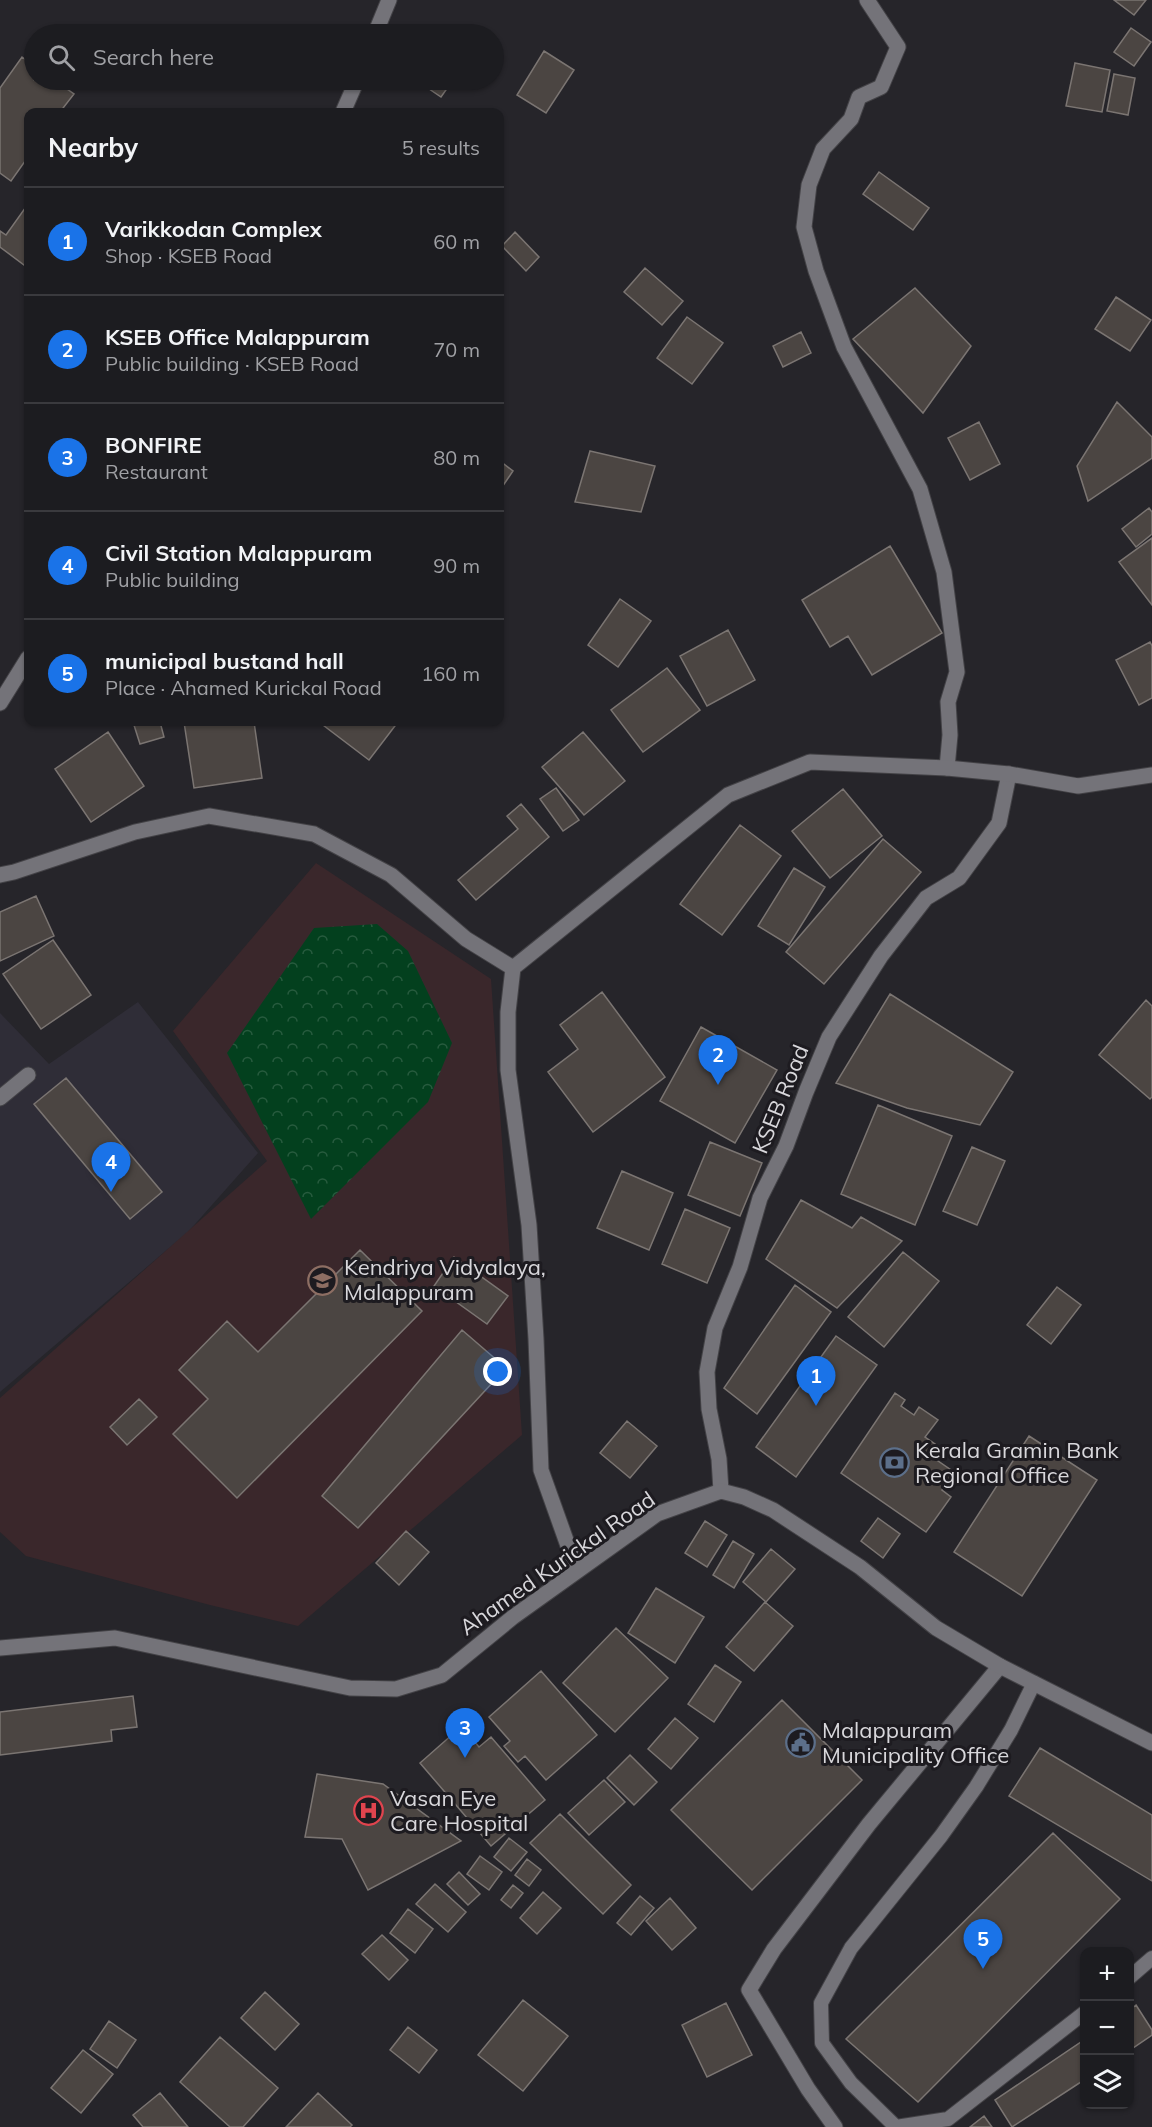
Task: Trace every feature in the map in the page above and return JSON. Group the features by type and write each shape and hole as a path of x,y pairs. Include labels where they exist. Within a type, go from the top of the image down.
{"street":[{"path":"379,24 389,0"},
{"path":"867,0 898,47 881,87 859,97 851,119 823,148 809,185 804,227 816,272 844,347 920,489 944,572 957,672 948,702 950,735 947,768"},
{"path":"346,108 353,90"},
{"path":"0,703 24,664"},
{"path":"577,1571 542,1470 528,1225 508,1070 508,1012 513,968 728,795 810,762 947,768 1009,774 1078,786 1152,775"},
{"name":"KSEB Road","path":"721,1491 719,1459 709,1409 707,1372 715,1328 740,1268 760,1198 786,1146 829,1037 881,956 926,898 959,878 999,823 1009,774"},
{"path":"0,875 135,832 209,816 314,834 391,875 466,939 513,968"},
{"path":"0,1098 28,1075"},
{"path":"721,1491 744,1497 773,1510 860,1567 936,1628 1000,1666 1152,1743"},
{"name":"Ahamed Kurickal Road","path":"0,1648 115,1638 350,1688 396,1689 442,1675 513,1617 657,1514 721,1491"},
{"path":"835,2127 808,2089 749,1990 774,1949 869,1824 1000,1666"}],"lane":[{"path":"1034,1683 1011,1730 976,1788 941,1836 851,1948 821,2003 822,2043 851,2083 896,2127 948,2119 1080,2016"},
{"path":"1134,1974 1152,1958"}],"shaded area":[{"name":"Kendriya Vidyalaya, Malappuram","path":"316,863 491,979 522,1435 298,1626 26,1556 0,1532 0,1398 267,1161 173,1031"},
{"path":"138,1002 258,1153 188,1232 0,1392 0,1013 49,1064"}],"green space":[{"path":"377,924 408,951 452,1043 428,1102 311,1219 227,1053 314,928"}],"building":[{"path":"1114,0 1146,0 1134,15"},
{"path":"1131,28 1151,42 1134,66 1114,52"},
{"path":"544,51 574,70 546,113 517,95"},
{"path":"22,57 24,58 24,90 68,90 74,94 63,108 24,108 24,163 11,181 0,173 0,88"},
{"path":"1075,63 1110,70 1102,112 1066,106"},
{"path":"1114,74 1135,78 1128,115 1107,111"},
{"path":"431,90 446,90 441,97"},
{"path":"879,172 929,208 913,230 863,194"},
{"path":"24,210 24,265 0,247 0,231 6,235"},
{"path":"515,232 539,257 526,271 504,248 504,244"},
{"path":"645,268 683,301 662,325 624,292"},
{"path":"915,288 971,346 923,413 853,339"},
{"path":"1116,297 1151,320 1130,351 1095,329"},
{"path":"687,317 723,343 692,384 657,358"},
{"path":"801,332 811,353 783,367 773,346"},
{"path":"1117,402 1152,437 1152,458 1088,501 1077,466"},
{"path":"979,422 1000,464 970,480 948,438"},
{"path":"590,451 655,466 641,512 575,502"},
{"path":"504,464 513,471 504,484"},
{"path":"1149,508 1152,512 1152,534 1136,547 1122,529"},
{"path":"1152,538 1152,605 1119,562"},
{"path":"890,546 942,633 872,675 848,636 830,647 802,600"},
{"path":"620,599 651,621 618,667 588,645"},
{"path":"728,630 755,680 707,706 680,656"},
{"path":"1150,642 1152,646 1152,698 1139,705 1116,660"},
{"path":"667,668 700,710 643,752 611,710"},
{"path":"134,726 161,726 164,737 140,744"},
{"path":"185,726 255,726 262,778 194,788"},
{"path":"324,726 395,726 369,760"},
{"path":"108,732 144,786 91,822 55,769"},
{"path":"583,732 625,781 584,815 542,767"},
{"path":"556,788 579,820 563,831 540,799"},
{"path":"843,789 882,836 830,878 792,831"},
{"path":"521,804 549,837 476,900 458,880 518,829 507,816"},
{"path":"740,825 781,856 722,935 680,904"},
{"path":"883,839 921,872 824,984 786,952"},
{"path":"794,868 825,887 789,945 758,926"},
{"path":"36,896 54,936 0,961 0,912"},
{"path":"53,940 91,995 41,1029 3,974"},
{"path":"602,992 665,1077 593,1132 548,1072 578,1049 560,1025"},
{"path":"890,994 1013,1072 980,1125 907,1108 836,1083"},
{"path":"1146,1000 1152,1006 1152,1097 1150,1099 1099,1055"},
{"path":"701,1027 777,1070 735,1143 660,1101"},
{"path":"66,1078 162,1192 130,1219 34,1104"},
{"path":"878,1105 952,1136 915,1225 841,1194"},
{"path":"710,1142 762,1163 740,1216 688,1195"},
{"path":"972,1147 1005,1161 977,1225 943,1211"},
{"path":"622,1171 673,1193 649,1250 597,1228"},
{"path":"801,1200 852,1228 861,1217 902,1241 837,1308 766,1259"},
{"path":"685,1209 730,1228 707,1283 662,1264"},
{"path":"360,1250 422,1311 237,1498 173,1434 208,1399 179,1370 227,1321 258,1352"},
{"path":"903,1252 939,1281 884,1347 848,1317"},
{"path":"454,1257 508,1296 487,1324 434,1286"},
{"path":"795,1285 831,1312 757,1414 724,1388"},
{"path":"1057,1287 1081,1305 1051,1344 1027,1325"},
{"path":"462,1330 506,1368 358,1528 322,1496"},
{"path":"836,1336 877,1365 796,1477 756,1447"},
{"name":"Kerala Gramin Bank Regional Office","path":"895,1393 905,1400 901,1406 914,1415 919,1407 938,1420 925,1437 935,1444 928,1454 954,1472 942,1490 951,1497 926,1532 841,1473"},
{"path":"139,1399 157,1417 127,1445 110,1427"},
{"path":"627,1421 657,1446 630,1478 600,1453"},
{"path":"1029,1436 1097,1480 1022,1596 954,1552"},
{"path":"878,1518 900,1534 883,1558 861,1541"},
{"path":"705,1521 727,1535 707,1567 685,1553"},
{"path":"406,1531 429,1552 399,1585 376,1563"},
{"path":"733,1541 754,1554 734,1588 713,1575"},
{"path":"771,1549 795,1569 766,1602 743,1582"},
{"path":"656,1588 704,1617 675,1663 628,1633"},
{"path":"765,1602 793,1626 754,1671 726,1647"},
{"path":"616,1628 668,1678 615,1732 563,1683"},
{"path":"715,1665 741,1682 714,1722 688,1704"},
{"path":"541,1671 597,1735 546,1780 525,1756 518,1762 504,1746 510,1741 489,1717"},
{"path":"133,1696 137,1727 111,1730 112,1741 0,1755 0,1712"},
{"path":"782,1700 862,1780 752,1890 671,1810"},
{"path":"675,1718 698,1738 671,1769 648,1749"},
{"path":"462,1726 479,1747 491,1737 545,1800 491,1846 420,1763"},
{"path":"1040,1748 1152,1815 1152,1881 1009,1796"},
{"path":"630,1755 657,1782 634,1805 607,1778"},
{"path":"317,1774 383,1784 461,1841 368,1890 342,1839 305,1837"},
{"path":"604,1780 625,1802 589,1835 568,1813"},
{"path":"560,1814 631,1885 603,1914 530,1843"},
{"path":"1053,1833 1120,1899 918,2102 846,2039"},
{"path":"509,1838 527,1852 511,1871 494,1857"},
{"path":"480,1856 502,1872 489,1890 467,1874"},
{"path":"527,1859 541,1870 529,1886 515,1875"},
{"path":"459,1872 480,1894 468,1905 447,1884"},
{"path":"435,1884 466,1912 448,1932 416,1904"},
{"path":"513,1885 523,1893 511,1908 501,1900"},
{"path":"543,1892 561,1908 537,1934 520,1918"},
{"path":"640,1896 654,1908 631,1935 617,1923"},
{"path":"670,1898 696,1928 672,1950 646,1921"},
{"path":"408,1909 433,1929 415,1953 390,1933"},
{"path":"382,1935 408,1960 389,1980 362,1954"},
{"path":"265,1992 299,2024 275,2050 241,2018"},
{"path":"523,2000 568,2036 523,2091 478,2055"},
{"path":"726,2003 752,2055 707,2077 682,2025"},
{"path":"1136,2005 1152,2030 1152,2035 1134,2047 1134,2007"},
{"path":"109,2021 136,2040 117,2068 90,2049"},
{"path":"408,2027 437,2050 419,2073 390,2050"},
{"path":"220,2037 278,2088 243,2127 230,2127 180,2082"},
{"path":"1080,2043 1080,2083 1012,2127 995,2100"},
{"path":"83,2050 113,2074 81,2113 51,2088"},
{"path":"160,2093 188,2127 143,2127 133,2115"},
{"path":"318,2093 352,2125 350,2127 286,2127"},
{"path":"984,2116 992,2127 970,2127"}],"place":[{"name":"KSEB Office Malappuram","path":"718,1085"},
{"name":"Civil Station Malappuram","path":"111,1192"},
{"name":"Kendriya Vidyalaya, Malappuram","path":"323,1280"},
{"name":"Varikkodan Complex","path":"816,1406"},
{"name":"Kerala Gramin Bank Regional Office","path":"894,1463"},
{"name":"Malappuram Municipality Office","path":"801,1743"},
{"name":"BONFIRE","path":"465,1758"},
{"name":"Vasan Eye Care Hospital","path":"369,1811"},
{"name":"municipal bustand hall","path":"983,1969"}]}
